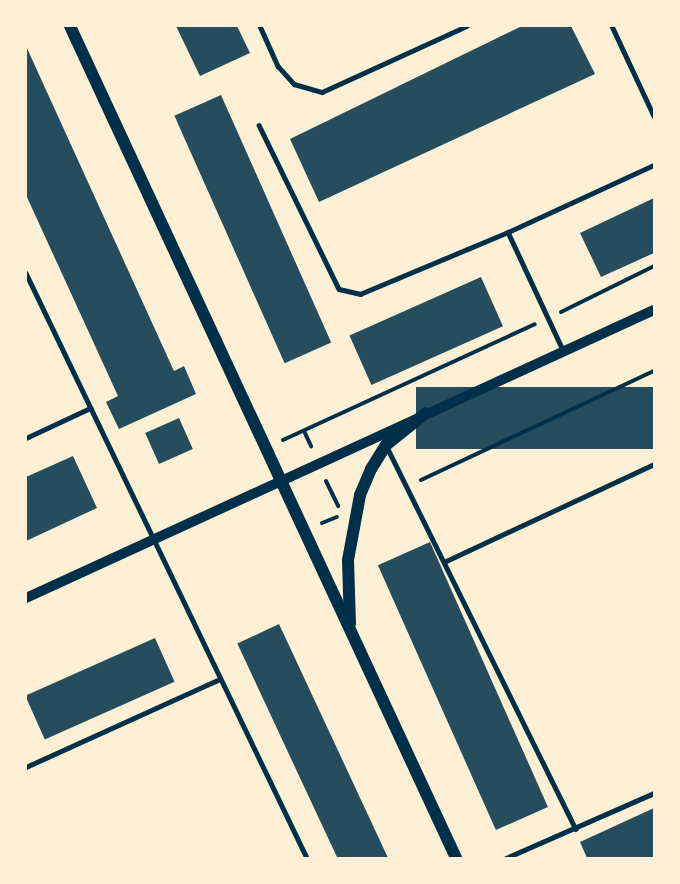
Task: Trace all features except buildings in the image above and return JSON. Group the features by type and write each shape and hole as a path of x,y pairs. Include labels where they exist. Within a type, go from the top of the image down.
{"main road":[{"path":"70,26 456,858"},
{"path":"350,630 348,560 356,509 384,440 426,413"}],"street":[{"path":"426,413 654,310"},
{"path":"26,598 281,480 384,440"}],"lane":[{"path":"260,26 278,66 294,84 322,92 467,26"},
{"path":"612,26 654,116"},
{"path":"259,125 329,273 345,293 368,291 508,232 654,165"},
{"path":"508,232 565,352"},
{"path":"26,273 152,540 307,858"},
{"path":"26,438 90,408"},
{"path":"384,440 576,830"},
{"path":"444,562 654,464"},
{"path":"26,767 220,679"},
{"path":"506,858 576,830 654,793"}],"path":[{"path":"266,448 548,318 654,266"},
{"path":"407,487 654,371"},
{"path":"304,530 356,509"}]}
